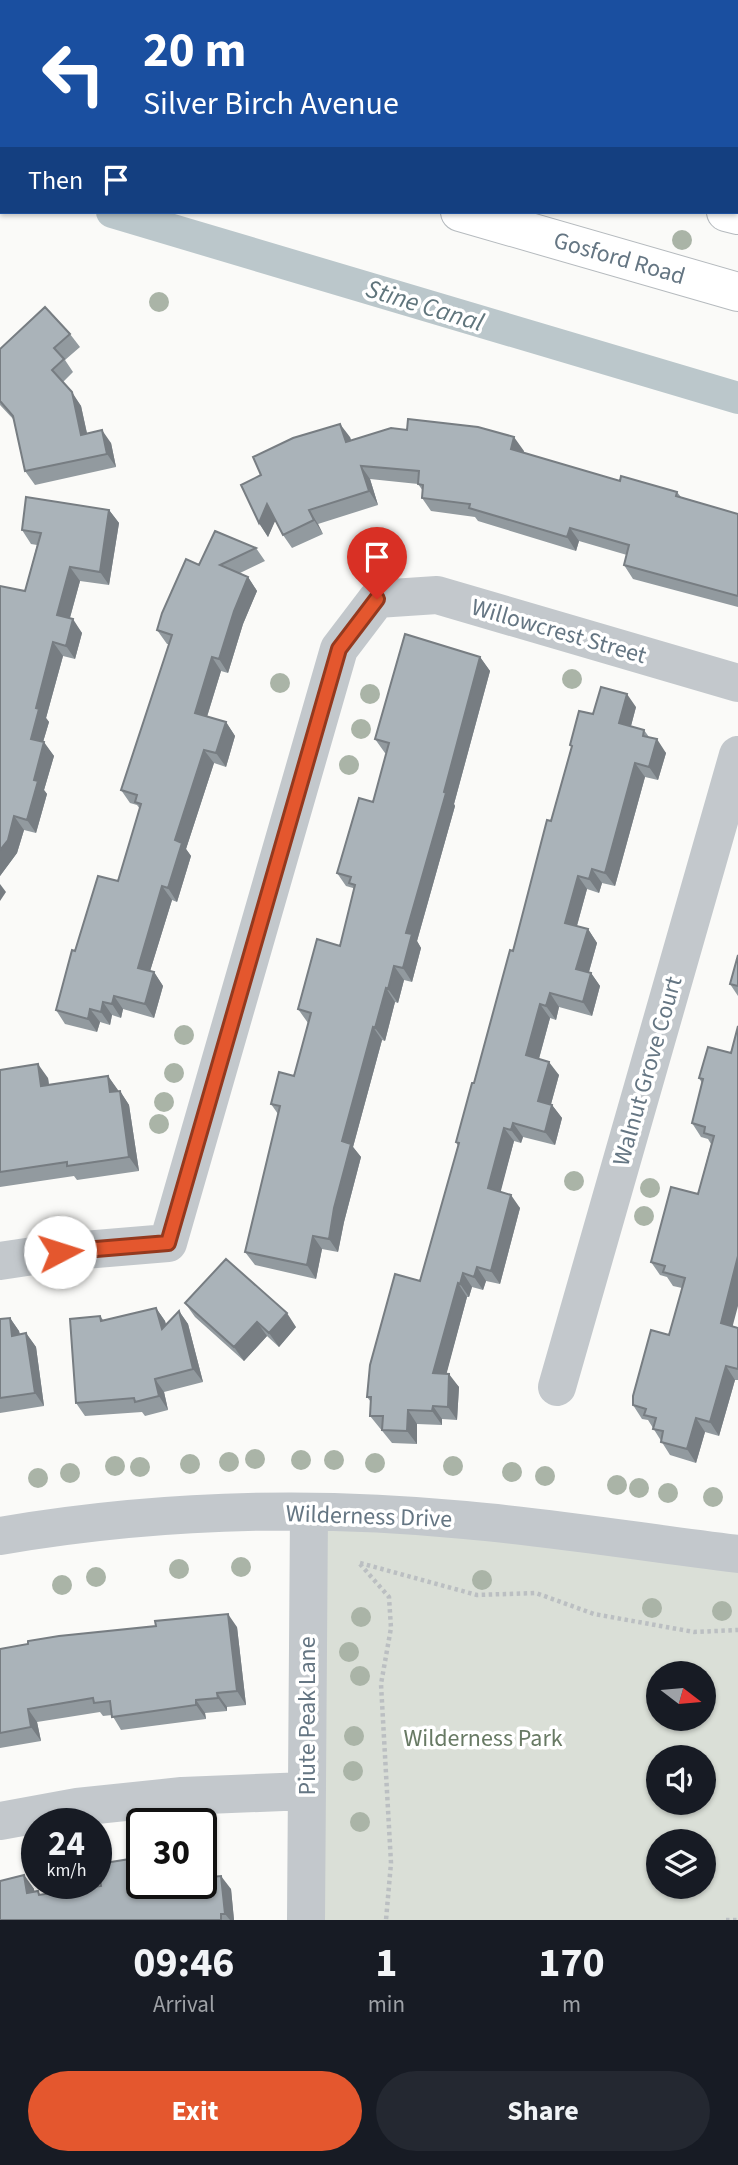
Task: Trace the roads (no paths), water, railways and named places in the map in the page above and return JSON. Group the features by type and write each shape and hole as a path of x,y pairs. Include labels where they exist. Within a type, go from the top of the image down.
{"main road":[{"name":"Gosford Road","path":"467,214 738,292"}],"street":[{"name":"Willowcrest Street","path":"0,1261 60,1252 168,1243 339,649 377,599 437,595 738,683"},
{"name":"Walnut Grove Court","path":"557,1387 738,755"},
{"name":"Wilderness Drive","path":"0,1536 96,1523 189,1515 309,1512 465,1520 738,1555"},
{"name":"Piute Peak Lane","path":"306,1920 309,1512"},
{"path":"0,1821 77,1807 182,1796 307,1791"}],"waterway":[{"name":"Stine Canal","path":"119,214 738,398"}],"park label":[{"name":"Wilderness Park","path":"483,1738"}]}
